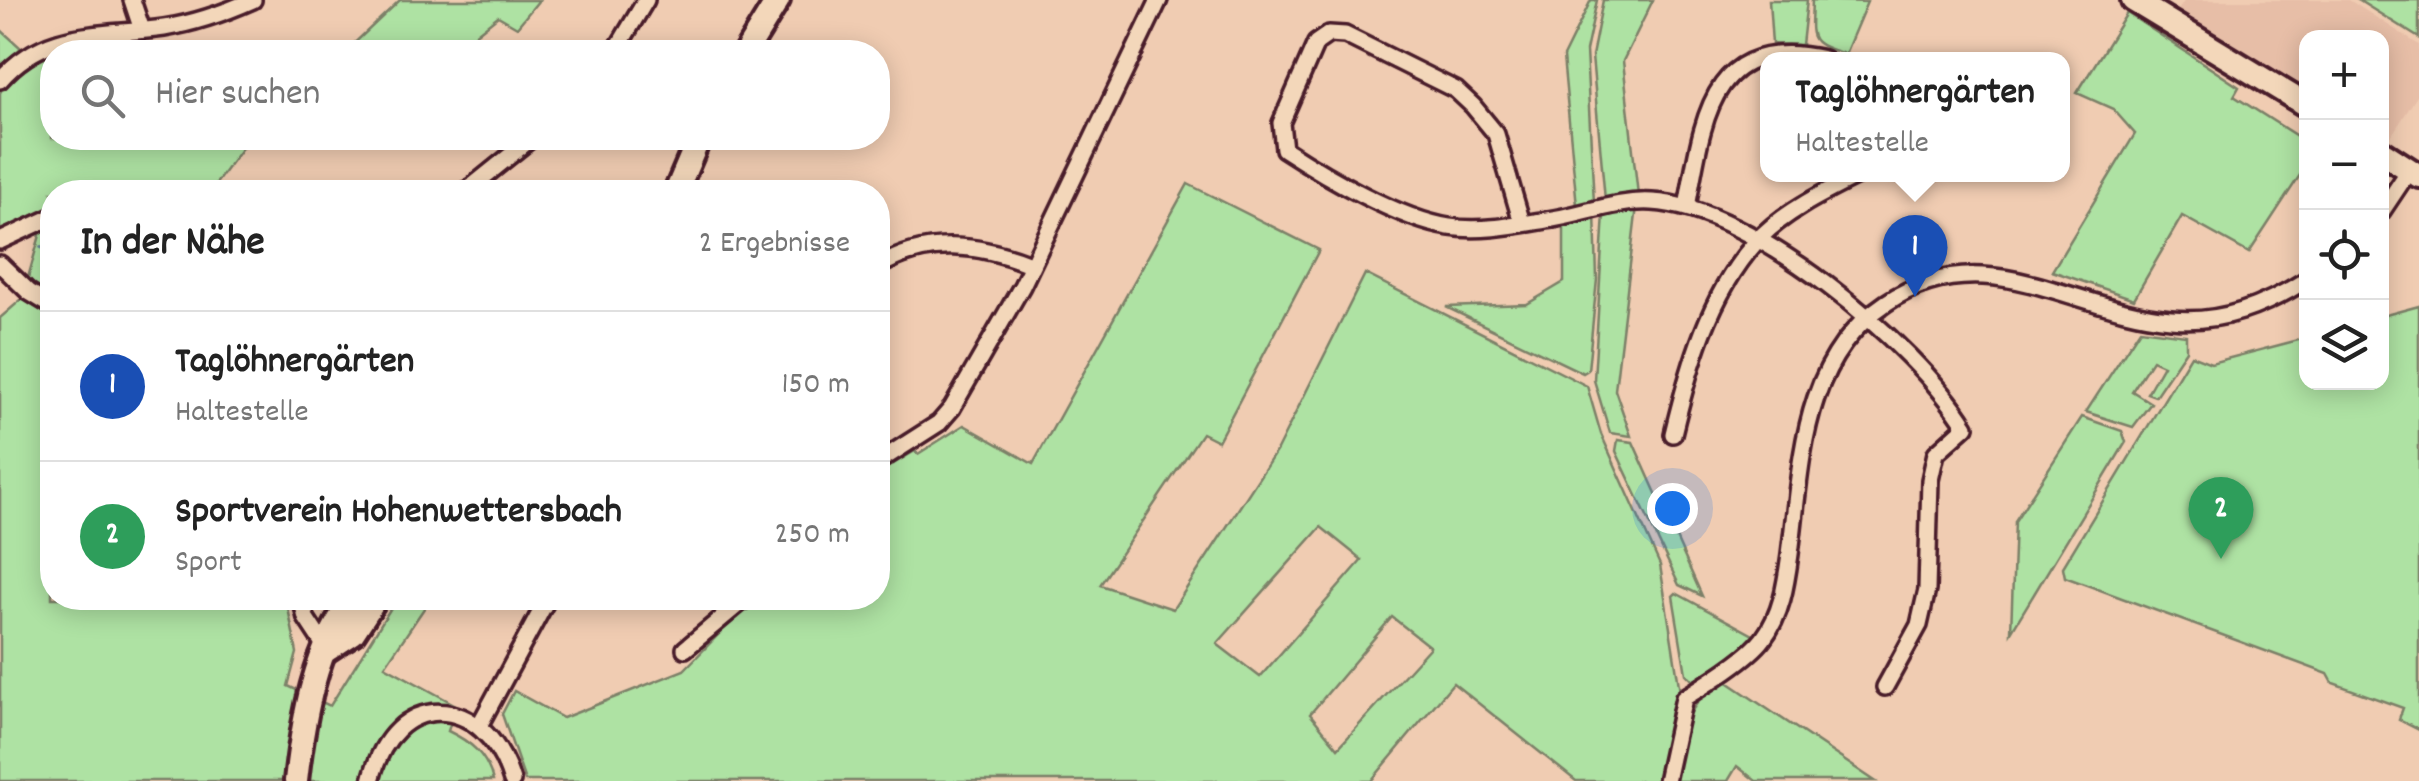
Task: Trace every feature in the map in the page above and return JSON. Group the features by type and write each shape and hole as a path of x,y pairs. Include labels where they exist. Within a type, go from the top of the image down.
{"street":[{"path":"132,0 142,30"},
{"path":"54,40 90,32 189,23 253,0"},
{"path":"622,40 646,0"},
{"path":"753,40 778,0"},
{"path":"890,454 939,423 952,408 1030,264 1159,0"},
{"path":"2133,0 2299,101"},
{"path":"1522,223 1496,134 1456,90 1345,35 1330,34 1316,42 1281,124 1284,149 1423,220 1466,228 1522,223 1622,203 1688,207 1757,240 1868,317 1910,352 1966,426 1936,453 1930,480 1923,607 1919,625 1885,687"},
{"path":"0,80 40,48"},
{"path":"1688,207 1709,104 1728,74 1760,59"},
{"path":"479,180 517,150"},
{"path":"681,180 694,150"},
{"path":"2383,210 2414,173 2389,157"},
{"path":"1673,434 1686,380 1715,302 1757,240 1801,208 1847,182"},
{"path":"0,241 40,223"},
{"path":"890,261 911,250 949,245 1030,264"},
{"path":"0,264 40,299"},
{"path":"1666,781 1678,714 1691,694 1764,638 1784,595 1812,400 1831,359 1868,317 1910,291 1982,276 2035,282 2152,317 2195,320 2239,313 2299,283"},
{"path":"304,610 327,650"},
{"path":"296,781 308,711 332,626 345,610"},
{"path":"327,650 353,633 368,610"},
{"path":"480,724 542,610"},
{"path":"685,649 732,610"},
{"path":"370,781 388,740 416,719 457,713 480,724 502,750 512,781"}],"shaded area":[{"path":"2185,0 2349,0 2419,45 2419,93 2389,139 2389,30 2299,30 2299,87 2177,12"}],"green space":[{"path":"400,0 539,0 517,27 498,16 468,40 358,40"},
{"path":"1591,0 1597,0 1586,51 1594,203 1577,206 1563,57"},
{"path":"1603,0 1653,0 1623,61 1638,195 1605,200 1592,56"},
{"path":"1769,0 1807,0 1802,45 1772,44"},
{"path":"1812,0 1867,2 1846,52 1817,42 1811,23"},
{"path":"2358,0 2419,0 2419,38"},
{"path":"2127,13 2239,87 2234,96 2299,138 2299,177 2249,253 2182,216 2134,299 2052,271 2135,134 2113,109 2077,93"},
{"path":"0,29 21,48 0,66"},
{"path":"40,57 40,150 240,150 219,180 40,180 40,218 0,233 0,93 18,69"},
{"path":"1188,184 1319,250 1218,441 1202,433 1100,585 1173,609 1277,450 1365,274 1587,386 1601,434 1660,565 1680,692 1672,706 1659,781 1576,781 1453,683 1371,781 525,781 502,714 514,691 563,718 684,670 742,610 890,610 890,466 915,451 918,454 964,425 1033,464","holes":["1321,527 1362,560 1260,677 1217,644","1392,617 1430,647 1338,748 1310,714"]},
{"path":"1637,206 1615,390 1631,436 1610,433 1594,380 1604,213"},
{"path":"1595,212 1597,279 1588,370 1583,373 1446,307 1527,304 1564,282 1564,220"},
{"path":"40,235 40,610 288,610 297,653 288,686 330,706 390,610 423,610 385,666 456,705 448,731 477,750 493,781 0,781 0,318 22,299"},
{"path":"2419,306 2419,729 2399,719 2403,708 2333,683 2328,674 2065,577 2063,567 2191,355 2211,363 2299,340 2299,390 2389,390 2389,314"},
{"path":"2140,329 2186,335 2186,350 2155,396 2147,393 2163,365 2152,360 2132,391 2151,403 2133,427 2086,412"},
{"path":"2082,417 2122,431 2126,442 2011,632 2015,521"},
{"path":"1618,440 1633,442 1702,596 1679,585 1616,451"},
{"path":"1676,593 1753,635 1741,650 1693,681 1686,674 1673,596"},
{"path":"1720,677 1875,781 1756,781 1737,766 1728,781 1674,781 1691,712"}],"place":[{"name":"Taglöhnergärten","path":"1915,297"},
{"name":"Sportverein Hohenwettersbach","path":"2221,559"}]}
